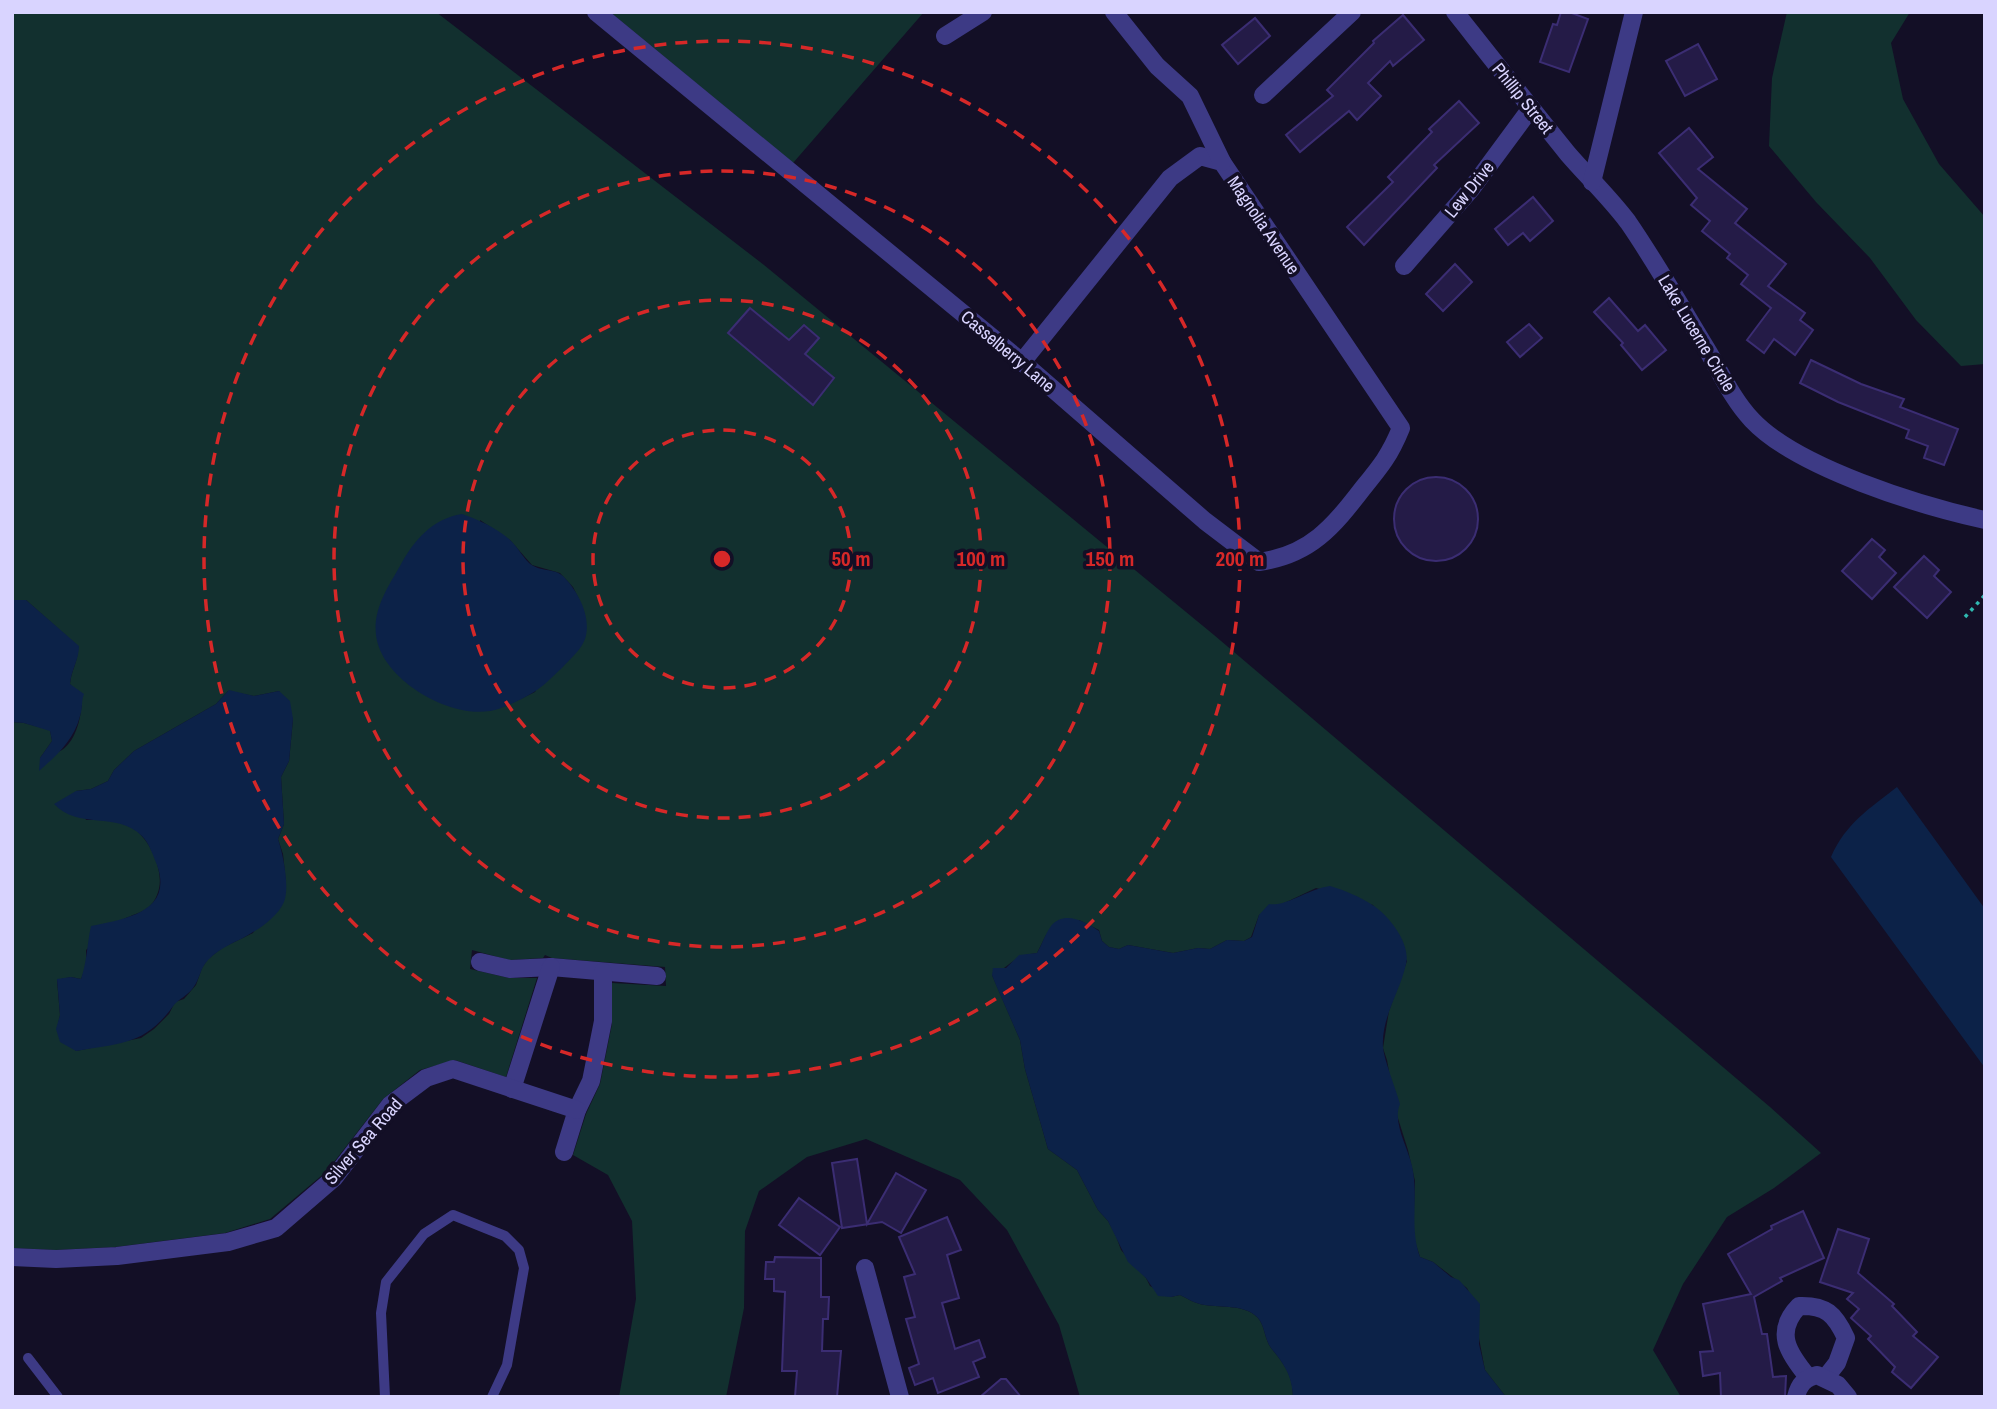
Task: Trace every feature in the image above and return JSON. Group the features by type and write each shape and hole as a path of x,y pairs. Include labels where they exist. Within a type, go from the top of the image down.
{"street":[{"name":"Casselberry Lane","path":"596,12 1022,362 1205,521 1259,562 1280,559 1308,546 1334,526 1391,453 1401,428"},
{"path":"945,36 983,12"},
{"path":"1114,12 1157,66 1189,96 1222,162"},
{"path":"1263,95 1352,12"},
{"name":"Phillip Street","path":"1455,12 1592,182"},
{"path":"1592,182 1634,12"},
{"name":"Lew Drive","path":"1404,266 1472,188 1531,108"},
{"name":"Magnolia Avenue","path":"1022,362 1170,178 1200,156 1222,162 1401,428"},
{"name":"Lake Lucerne Circle","path":"1592,182 1633,231 1657,266 1730,390 1752,420 1774,439 1841,474 1887,492 1956,514 1985,520"},
{"path":"480,962 510,969 551,967 657,976"},
{"path":"512,1089 551,967"},
{"path":"564,1152 577,1110 591,1081 603,1021 603,972"},
{"name":"Silver Sea Road","path":"12,1257 56,1259 117,1256 228,1242 275,1228 334,1178 390,1105 426,1078 453,1069 577,1110"},
{"path":"865,1268 900,1397"},
{"path":"1796,1397 1799,1385 1817,1377 1838,1385 1848,1397"}],"lane":[{"path":"384,1397 381,1313 386,1282 424,1234 453,1215 505,1236 519,1250 524,1268 507,1365 492,1397"},
{"path":"28,1358 58,1397"}],"path":[{"path":"1965,617 1985,595"}],"green space":[{"path":"12,12 436,12 764,265 1214,635 1821,1153 1774,1188 1727,1217 1683,1284 1653,1350 1681,1397 1506,1397 1485,1370 1471,1296 1467,1288 1433,1262 1420,1257 1413,1235 1415,1181 1396,1112 1383,1048 1389,1011 1407,961 1373,905 1316,888 1259,915 1251,937 1244,941 1227,940 1210,949 1198,948 1173,953 1128,945 1119,949 1109,947 1102,941 1099,930 1079,920 1046,935 1037,953 1018,958 992,975 1020,1040 1025,1069 1048,1149 1077,1170 1098,1210 1108,1221 1121,1250 1150,1286 1171,1297 1180,1295 1202,1304 1247,1310 1258,1318 1269,1344 1289,1376 1293,1397 1080,1397 1059,1325 1007,1230 960,1180 866,1139 807,1157 759,1191 745,1231 744,1308 726,1397 619,1397 636,1299 632,1221 608,1175 573,1155 586,1114 600,1084 612,1024 612,983 666,986 665,967 552,958 545,955 543,958 509,960 472,950 470,969 509,978 537,978 506,1077 455,1060 420,1070 383,1099 327,1171 270,1219 225,1233 115,1247 55,1250 12,1248 12,722 50,730 52,741 40,758 57,753 67,746 75,733 80,719 82,697 70,684 78,646 26,600 12,600","holes":["480,520 510,540 532,565 560,573 573,587 580,601 535,692 489,711","228,691 254,696 279,691 293,719 289,761 281,777 284,824 278,839 283,854 286,883 253,933 222,948 208,959 196,985 184,999 175,1002 169,1014 154,1029 141,1038 76,1051 57,1029 60,1015 57,980 71,977 81,979 86,966 86,950 119,922 150,906 157,895 160,876 154,856 143,837 123,823 86,820 76,791 91,789 108,781 114,770 134,751 216,704"]},
{"path":"610,12 924,12 793,163"},
{"path":"1787,12 1910,12 1891,43 1903,99 1939,164 1985,217 1985,364 1961,366 1916,320 1870,258 1816,202 1769,146 1772,78"}],"water":[{"path":"462,514 487,524 504,535 533,566 563,576 574,589 587,622 587,631 581,647 548,681 524,698 490,711 473,712 455,708 419,692 390,666 376,635 377,616 382,599 411,548 433,526"},
{"path":"12,600 26,600 79,646 70,684 84,694 81,713 74,732 64,746 39,771 40,758 52,741 50,731 12,722"},
{"path":"229,690 254,696 279,691 290,701 293,719 289,761 281,777 284,824 278,839 286,879 284,902 266,923 218,951 208,960 189,993 153,1028 131,1040 76,1051 60,1042 56,1029 60,1015 57,979 81,979 91,926 143,911 158,893 160,881 157,865 142,836 121,824 74,816 54,804 76,791 91,789 108,781 114,770 134,751 216,704"},
{"path":"1897,787 1985,909 1985,1068 1831,857 1851,826"},
{"path":"1330,886 1358,897 1380,911 1398,932 1405,948 1406,964 1388,1015 1383,1047 1400,1104 1399,1127 1412,1166 1417,1246 1420,1257 1433,1262 1459,1280 1480,1304 1479,1344 1485,1370 1506,1397 1293,1397 1287,1370 1269,1344 1258,1318 1247,1310 1202,1304 1180,1295 1158,1296 1146,1278 1128,1262 1108,1221 1098,1210 1077,1170 1048,1149 1025,1069 1020,1040 992,975 993,968 1006,968 1019,955 1037,953 1051,926 1056,921 1068,918 1093,927 1099,931 1102,941 1109,947 1119,949 1128,945 1173,953 1198,948 1210,949 1227,940 1244,941 1252,937 1259,915 1269,904 1283,903"}],"building":[{"path":"1561,12 1588,19 1569,72 1540,62 1553,24 1557,25"},
{"path":"1403,15 1424,40 1393,66 1390,61 1368,83 1381,96 1357,120 1349,111 1300,152 1286,135 1333,96 1327,90 1373,41"},
{"path":"1255,18 1270,36 1238,64 1222,45"},
{"path":"1698,44 1717,79 1685,96 1666,61"},
{"path":"1459,101 1479,123 1434,165 1437,168 1364,245 1347,227 1393,182 1388,177 1432,132 1429,129"},
{"path":"1689,128 1713,157 1698,169 1747,209 1735,223 1786,264 1768,286 1805,313 1800,320 1813,330 1795,355 1774,339 1764,353 1747,340 1771,308 1741,284 1748,275 1727,258 1730,254 1702,231 1710,221 1691,205 1697,198 1659,153"},
{"path":"1533,197 1553,221 1530,241 1523,233 1508,245 1495,229"},
{"path":"1455,264 1472,282 1443,311 1426,294"},
{"path":"1609,298 1638,331 1645,325 1666,350 1642,370 1621,345 1623,343 1594,312"},
{"path":"750,308 789,340 804,325 819,338 805,354 834,378 813,405 728,333"},
{"path":"1529,324 1542,338 1520,357 1507,342"},
{"path":"1811,360 1861,384 1904,399 1900,407 1958,429 1944,465 1924,458 1928,446 1906,438 1909,430 1838,402 1800,383"},
{"path":"1436,477 1452,480 1466,489 1475,503 1478,519 1475,535 1466,549 1452,558 1436,561 1420,558 1406,549 1397,535 1394,519 1397,503 1406,489 1420,480"},
{"path":"1872,539 1885,550 1879,557 1896,573 1872,599 1842,571"},
{"path":"1924,556 1939,570 1934,576 1951,592 1927,618 1894,587"},
{"path":"857,1159 867,1224 896,1173 926,1190 901,1233 882,1222 842,1228 832,1163"},
{"path":"799,1198 840,1227 820,1255 779,1225"},
{"path":"1803,1211 1824,1258 1780,1278 1782,1281 1754,1297 1762,1334 1767,1334 1773,1377 1786,1376 1785,1397 1721,1397 1720,1373 1703,1376 1700,1352 1713,1351 1703,1304 1751,1294 1728,1254 1772,1229 1771,1226"},
{"path":"947,1217 961,1250 947,1255 959,1298 942,1303 955,1349 979,1340 985,1357 973,1362 979,1377 938,1393 933,1378 915,1385 909,1368 919,1364 906,1319 915,1317 904,1277 915,1274 899,1237"},
{"path":"1838,1229 1869,1239 1858,1273 1894,1304 1892,1306 1917,1332 1913,1336 1938,1357 1911,1388 1892,1372 1895,1367 1868,1339 1871,1336 1851,1318 1859,1309 1847,1299 1853,1293 1820,1282"},
{"path":"775,1257 821,1258 821,1297 829,1297 828,1319 823,1319 822,1351 841,1351 837,1397 795,1397 797,1371 782,1371 785,1292 774,1291 774,1279 765,1279 766,1262 774,1262"},
{"path":"1001,1379 1006,1379 1021,1397 980,1397"}]}
